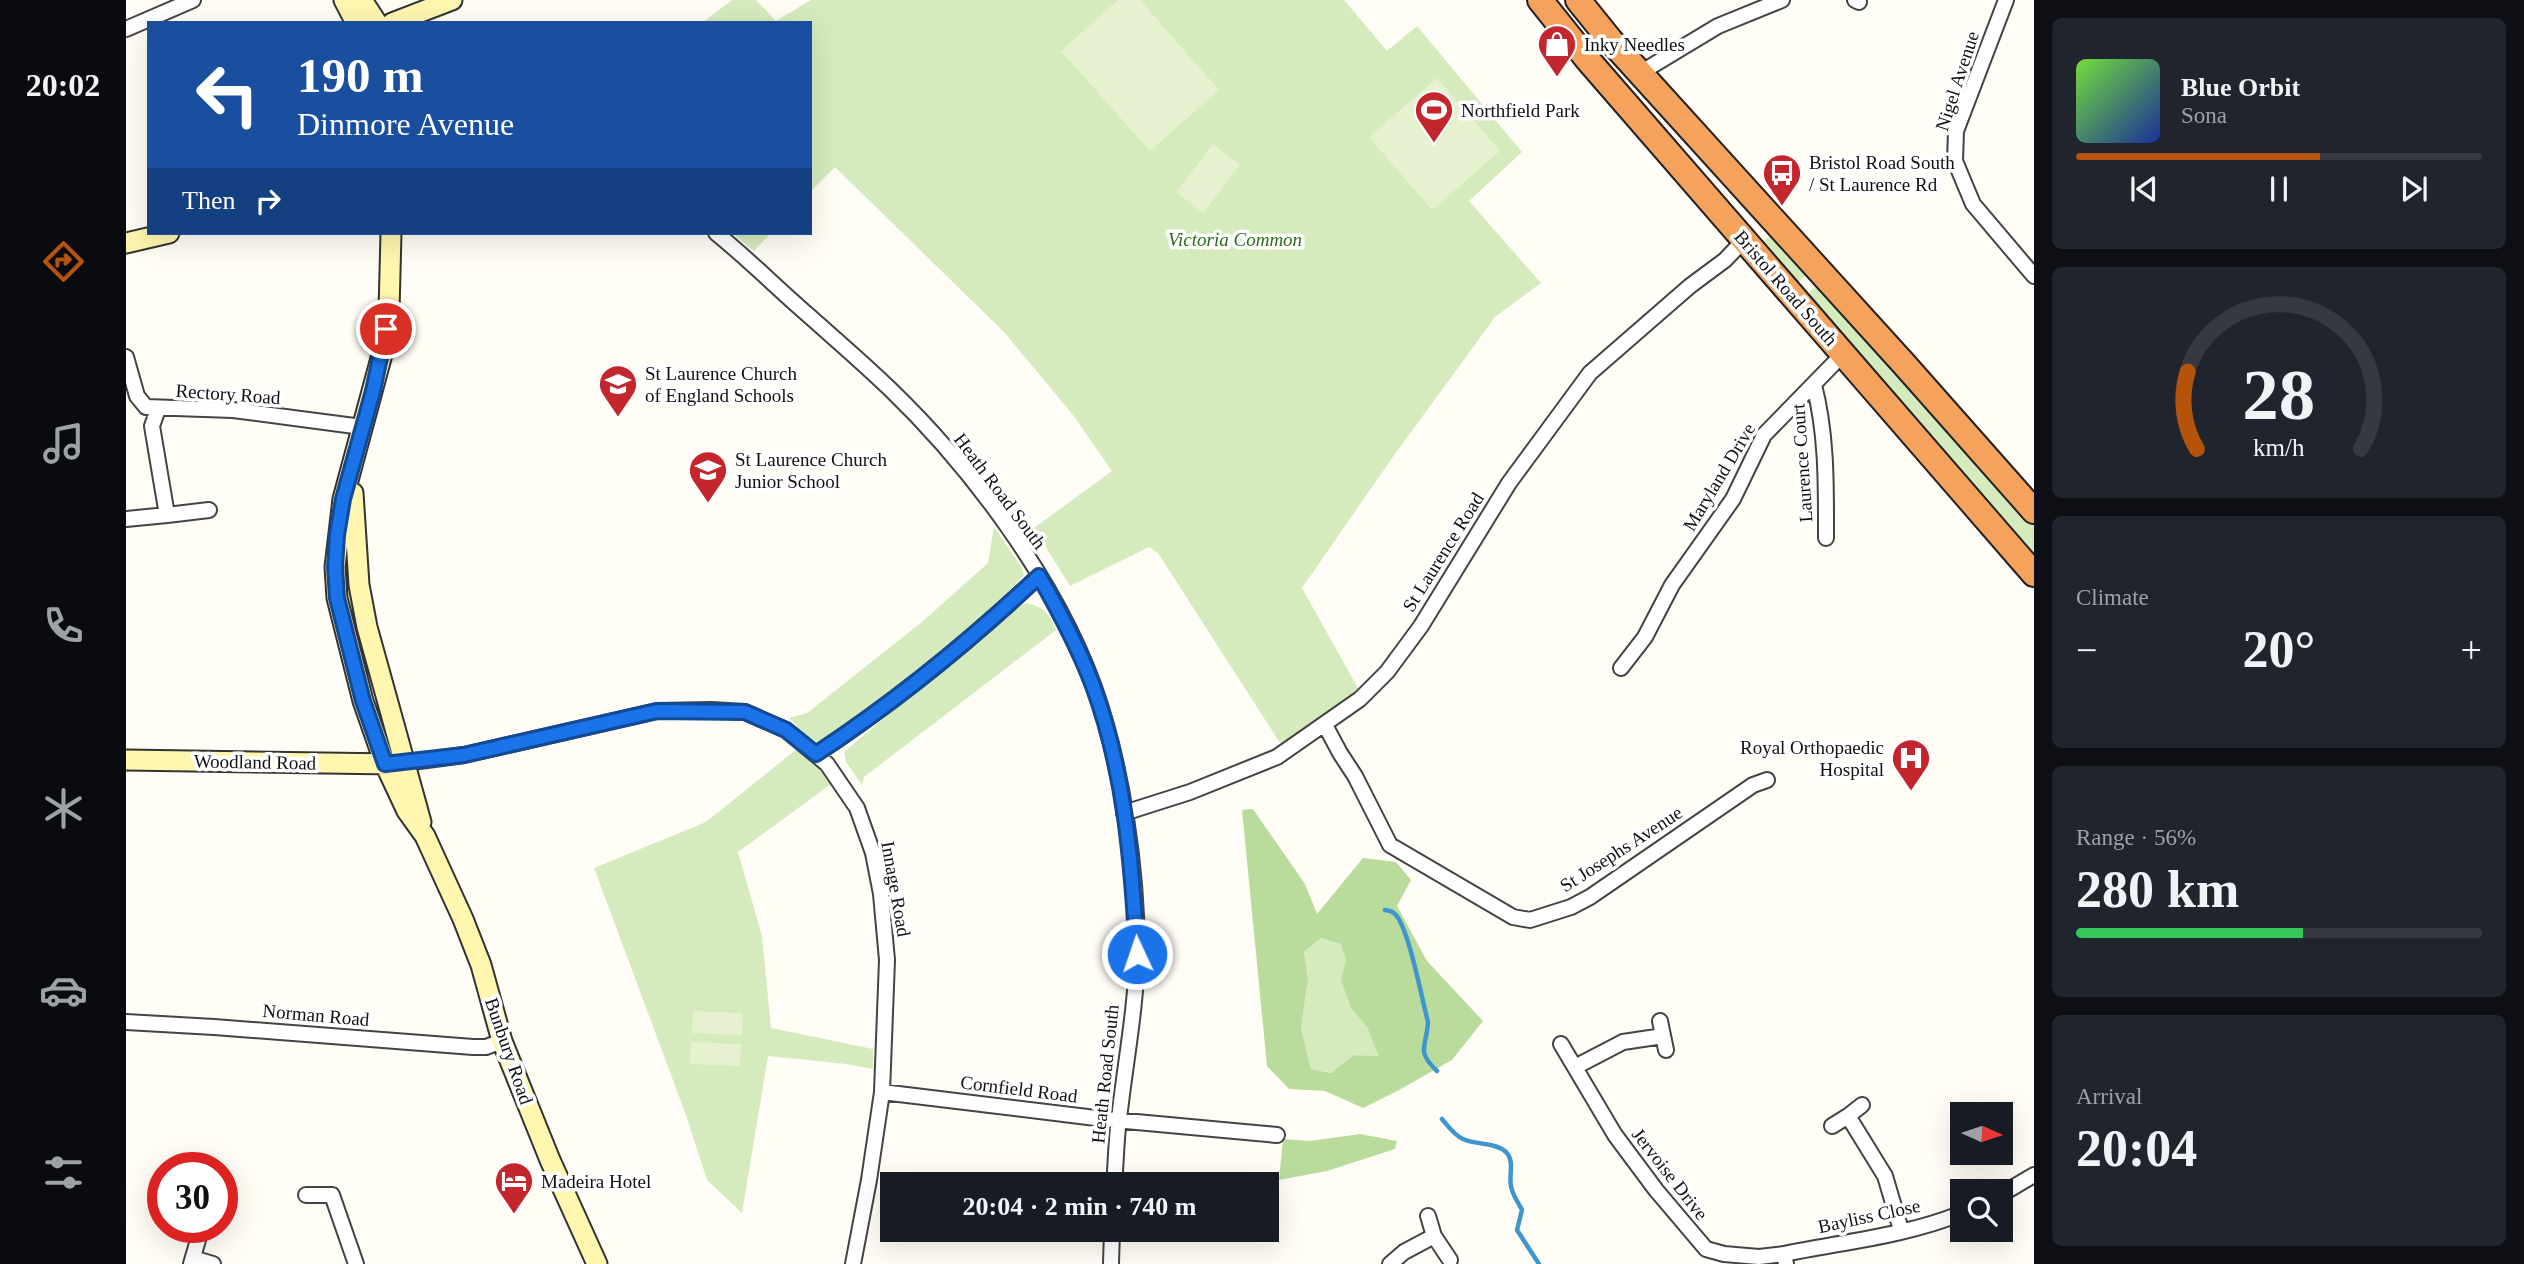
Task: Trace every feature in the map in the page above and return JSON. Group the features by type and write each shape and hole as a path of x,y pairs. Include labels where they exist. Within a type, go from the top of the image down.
{"highway":[{"name":"Bristol Road South","path":"1540,0 1588,60 2034,574"},
{"name":"Bristol Road South","path":"1578,0 1640,73 2034,511"},
{"path":"1744,240 1771,217"},
{"path":"1802,307 1802,293 1807,281 1824,275"}],"main road":[{"path":"344,0 355,21"},
{"path":"362,0 376,21"},
{"path":"397,21 452,0"},
{"path":"430,21 458,0"},
{"path":"126,243 160,235"},
{"name":"Bunbury Road","path":"391,235 389,311 384,347 343,499 335,567 337,598 363,701 395,763 407,811 425,836 463,919 481,965 502,1041 550,1160 597,1264"},
{"name":"Woodland Road","path":"126,760 395,763"}],"street":[{"path":"126,29 193,0"},
{"path":"1640,73 1718,26 1782,0"},
{"name":"Nigel Avenue","path":"2006,0 1956,131 1955,162 1973,204 2034,276"},
{"name":"Heath Road South","path":"718,235 890,388 943,446 1003,520 1039,576 1069,629 1094,687 1112,753 1131,855 1137,954 1115,1172"},
{"name":"St Laurence Road","path":"1124,813 1237,775 1277,757 1360,699 1387,672 1421,626 1509,483 1590,373 1690,286 1725,260 1744,240"},
{"name":"Maryland Drive","path":"1621,668 1645,637 1672,585 1733,499 1764,435 1843,354"},
{"name":"Rectory Road","path":"126,357 137,396 146,407 233,410 362,427"},
{"name":"Laurence Court","path":"1814,386 1820,410 1825,471 1826,538"},
{"path":"158,409 152,426 166,516"},
{"path":"126,519 209,510"},
{"path":"816,754 871,718 995,616 1039,576"},
{"name":"Innage Road","path":"395,763 464,755 657,711 670,711 745,712 786,730 827,764 857,808 873,853 881,894 887,960 882,1092 853,1264"},
{"name":"St Josephs Avenue","path":"1325,725 1356,776 1390,845 1513,917 1530,920 1590,897 1753,785 1767,780"},
{"name":"Norman Road","path":"126,1022 473,1047 485,1047 502,1041"},
{"path":"1575,1067 1623,1042 1663,1036"},
{"name":"Jervoise Drive","path":"1561,1044 1615,1136 1706,1249 1724,1254 1785,1259"},
{"name":"Cornfield Road","path":"882,1092 1118,1120 1277,1135"},
{"path":"1832,1126 1862,1105"},
{"path":"1848,1116 1885,1176 1901,1230"},
{"path":"2013,1187 2034,1175"},
{"path":"306,1195 332,1195 356,1264"},
{"path":"1428,1216 1434,1236 1450,1260"},
{"name":"Bayliss Close","path":"1785,1259 1950,1216"},
{"path":"1390,1264 1404,1252 1434,1236"},
{"path":"1111,1264 1112,1242"},
{"path":"197,1243 192,1261 213,1264"}],"green space":[{"name":"Victoria Common","path":"732,0 756,0 776,21 705,21"},
{"name":"Victoria Common","path":"811,0 1344,0 1387,51 1417,26 1522,152 1469,201 1541,283 1495,317 1392,458 1302,588 1359,690 1312,728 1280,743 1158,553 1149,547 1070,586 1034,528 1112,471 1073,415 1004,332 835,167 812,190 812,21 776,21"},
{"path":"1118,0 1140,0 1219,90 1150,151 1061,51"},
{"name":"Northfield Park","path":"1437,78 1500,151 1432,210 1369,137"},
{"path":"1213,144 1240,165 1203,213 1176,192"},
{"path":"1777,233 1811,271 1793,287 1755,245"},
{"path":"734,235 769,235 754,251"},
{"path":"1817,285 1829,288 2034,525 2034,558 1809,298 1810,291"},
{"path":"994,527 1024,575 978,622 902,685 822,743 811,740 789,718 807,713 922,622 988,563"},
{"path":"346,573 350,573 372,674 362,676 347,601"},
{"path":"1026,603 1046,612 1056,630 864,777 862,785 846,762 844,752 1006,614"},
{"path":"797,749 812,760 831,784 738,852 762,936 771,1028 873,1049 873,1069 768,1056 742,1213 707,1180 686,1115 594,868 706,822"},
{"path":"1253,809 1305,884 1317,914 1363,858 1396,862 1411,880 1397,906 1427,961 1483,1021 1452,1060 1363,1108 1325,1091 1289,1089 1267,1066 1242,810","holes":["1321,938 1341,944 1346,961 1341,980 1351,1008 1367,1027 1379,1056 1354,1055 1331,1073 1311,1069 1301,1028 1308,979 1304,952"]},
{"path":"1321,938 1341,943 1346,961 1351,1008 1367,1027 1380,1056 1354,1055 1332,1073 1311,1069 1301,1028 1308,979 1304,952"},
{"path":"693,1011 743,1013 742,1035 692,1033"},
{"path":"691,1042 741,1044 740,1066 690,1064"},
{"path":"1360,1134 1397,1141 1395,1149 1327,1171 1279,1180 1283,1139 1310,1141"}],"waterway":[{"path":"1385,910 1394,913 1400,922 1410,949 1428,1022 1424,1053 1437,1071"},
{"path":"1442,1119 1460,1137 1496,1147 1509,1156 1511,1185 1522,1210 1517,1230 1539,1264"}],"place":[{"name":"Inky Needles","path":"1557,78"},
{"name":"Northfield Park","path":"1434,144"},
{"name":"Bristol Road South / St Laurence Rd","path":"1782,207"},
{"name":"St Laurence Church of England Schools","path":"618,418"},
{"name":"St Laurence Church Junior School","path":"708,504"},
{"name":"Royal Orthopaedic Hospital","path":"1911,792"},
{"name":"Madeira Hotel","path":"514,1215"}],"route":[{"path":"386,329 373,391 343,499 335,567 337,598 363,701 385,764 464,755 657,711 745,712 786,730 816,754 871,718 995,616 1039,576 1069,629 1094,687 1112,753 1131,855 1137,954"}]}
